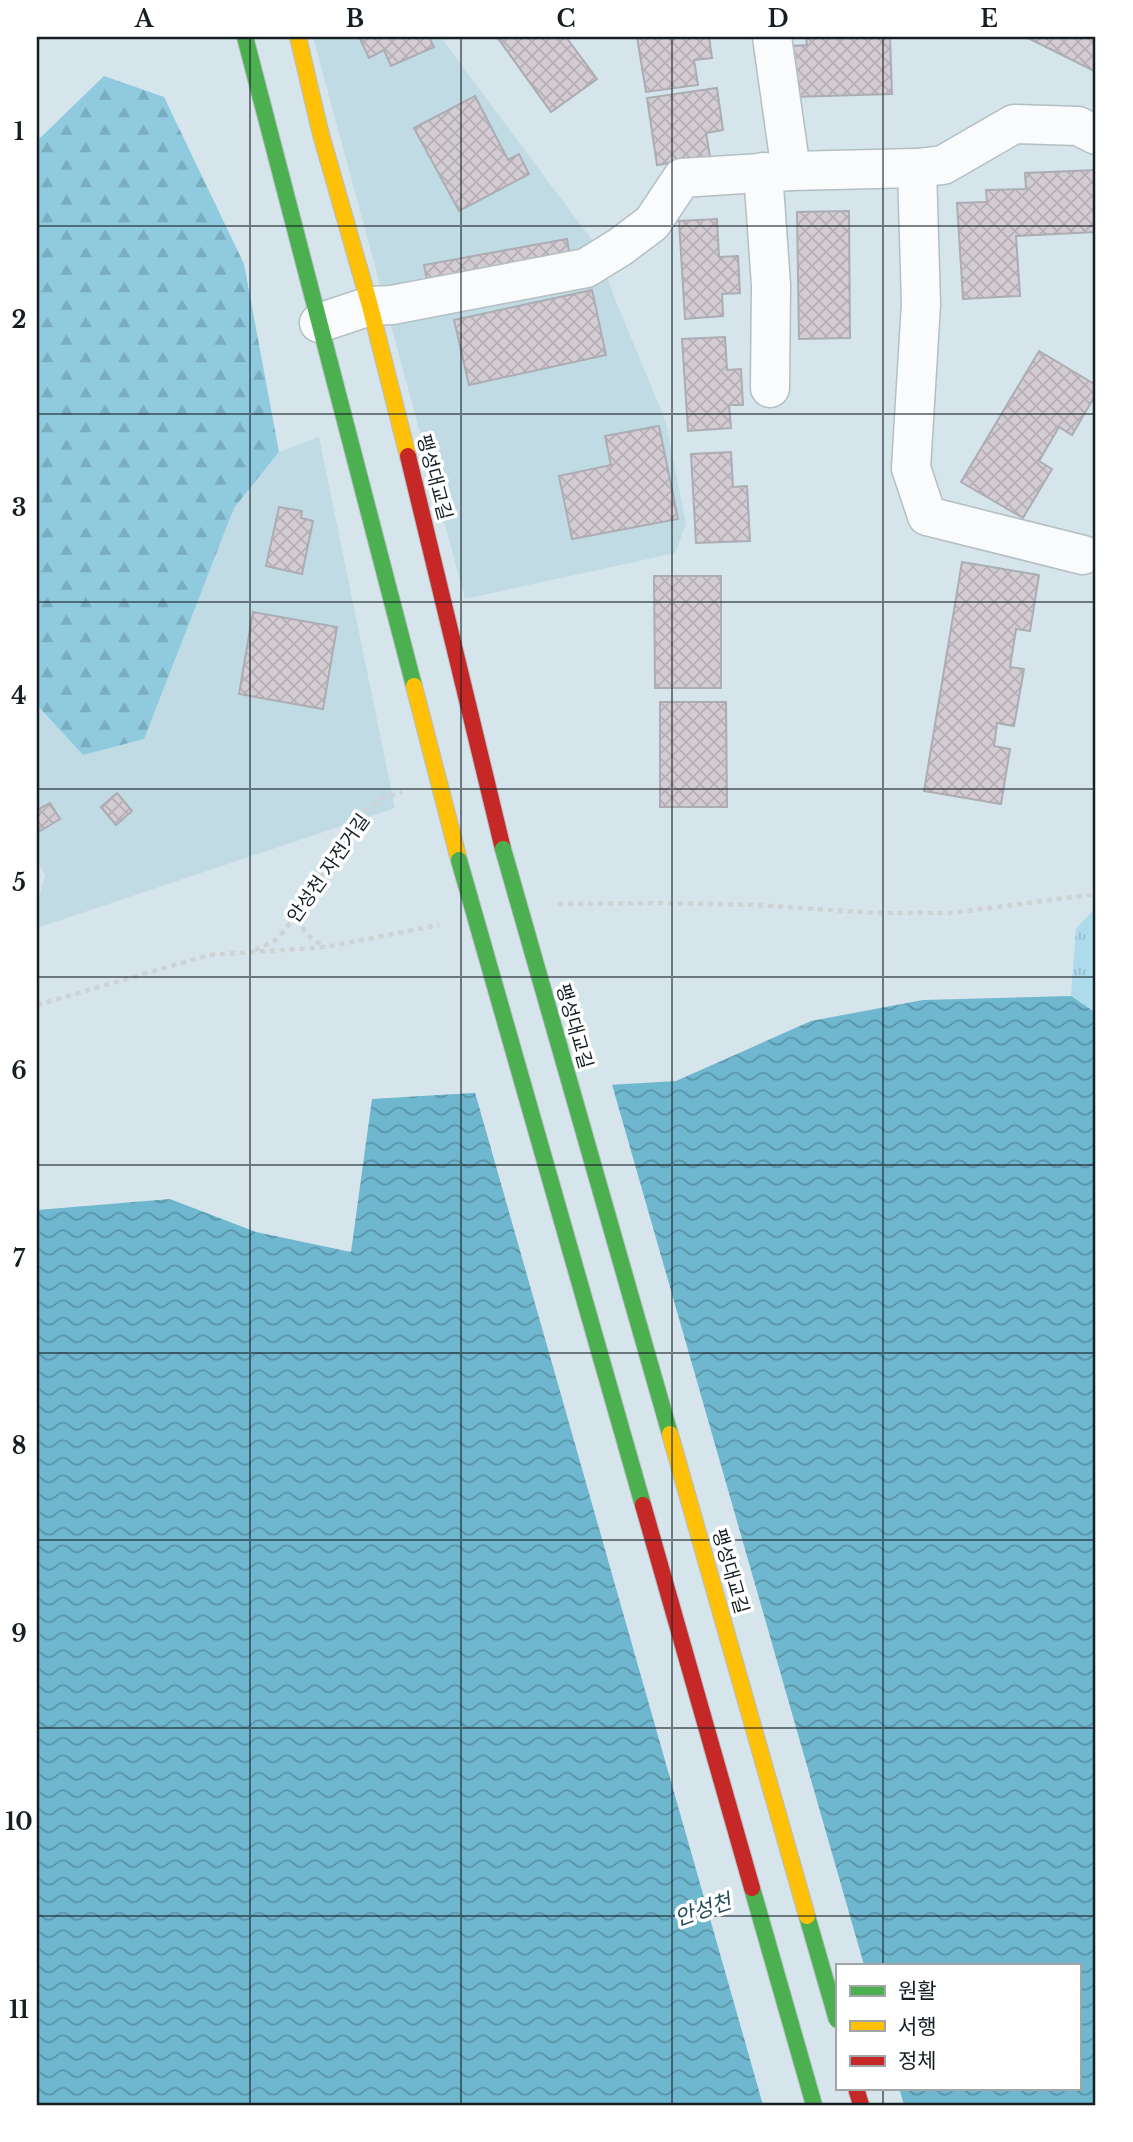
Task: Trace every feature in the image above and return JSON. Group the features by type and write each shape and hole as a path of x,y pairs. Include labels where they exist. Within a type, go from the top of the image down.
{"main road":[{"path":"244,37 459,859 814,2105"},
{"name":"팽성대교길","path":"298,37 320,131 370,306 503,849 836,2016"}],"street":[{"path":"770,388 771,285 777,172 772,37"},
{"path":"319,323 370,306 392,305 586,268 652,223 682,178 917,168 943,164 1014,124 1078,126 1096,135"},
{"path":"917,168 920,304 911,468 927,516 1083,555"}],"path":[{"name":"안성천 자전거길","path":"251,952 276,940 304,905 361,814 382,799 408,789"},
{"path":"1069,898 1096,894"},
{"path":"304,905 303,929 312,939 326,947"}],"shaded area":[{"path":"313,37 442,37 597,247 613,294 666,422 686,524 675,553 465,599"},
{"path":"319,437 395,808 37,928 37,906 45,875 37,861 37,705 83,755 144,738 234,508 279,452"}],"green space":[{"path":"104,76 164,97 244,264 279,452 234,508 144,739 83,755 37,705 37,141"},
{"path":"1096,907 1096,1013 1071,996 1076,929"}],"water":[{"name":"안성천","path":"1071,996 1096,1013 1096,2105 37,2105 37,1210 170,1199 256,1232 351,1252 372,1099 676,1081 811,1021 923,1000"}],"pier":[{"path":"611,1081 864,1964 836,1964 836,2090 900,2090 904,2105 763,2105 474,1089"}],"building":[{"path":"359,37 429,37 434,47 391,66 384,50 369,58"},
{"path":"497,37 566,37 597,79 551,112"},
{"path":"637,37 709,37 712,58 694,60 698,85 646,92"},
{"path":"806,37 890,37 892,94 792,97 790,46 807,45"},
{"path":"1026,37 1096,37 1096,72"},
{"path":"717,88 723,130 706,133 710,157 657,165 647,98"},
{"path":"475,96 508,160 519,154 529,174 459,211 414,128"},
{"path":"1096,170 1096,232 1016,236 1020,296 963,299 957,203 987,202 986,190 1026,189 1025,173"},
{"path":"849,211 850,338 799,339 797,212"},
{"path":"717,219 719,257 738,256 740,293 722,294 723,316 685,319 679,221"},
{"path":"567,239 570,257 428,284 424,265"},
{"path":"592,290 606,355 469,385 454,320"},
{"path":"725,337 727,370 741,369 743,405 729,405 731,428 688,431 682,339"},
{"path":"1039,351 1096,385 1096,394 1072,435 1059,427 1039,461 1052,469 1023,518 961,482"},
{"path":"659,426 678,519 572,539 559,476 611,465 605,436"},
{"path":"731,452 733,487 747,486 750,541 696,543 691,454"},
{"path":"279,507 302,511 301,518 313,521 302,574 266,566"},
{"path":"962,562 1039,575 1030,631 1016,629 1010,667 1024,669 1014,726 997,723 994,746 1010,749 1001,804 924,791"},
{"path":"654,576 721,576 721,688 655,688"},
{"path":"253,612 337,627 323,709 239,694"},
{"path":"660,702 726,702 727,807 660,807"},
{"path":"117,793 132,811 116,825 101,807"},
{"path":"50,803 60,819 37,833 37,810"}],"traffic: fast":[{"path":"245,37 414,686"},
{"path":"503,849 670,1434"},
{"path":"459,860 643,1505"},
{"path":"752,1888 814,2105"},
{"path":"807,1916 836,2017"}],"traffic: slow":[{"path":"298,37 320,131 370,306 408,456"},
{"path":"414,686 459,860"},
{"path":"670,1434 807,1916"}],"traffic: jam":[{"path":"408,456 503,849"},
{"path":"643,1505 752,1888"},
{"path":"857,2090 861,2105"}]}
